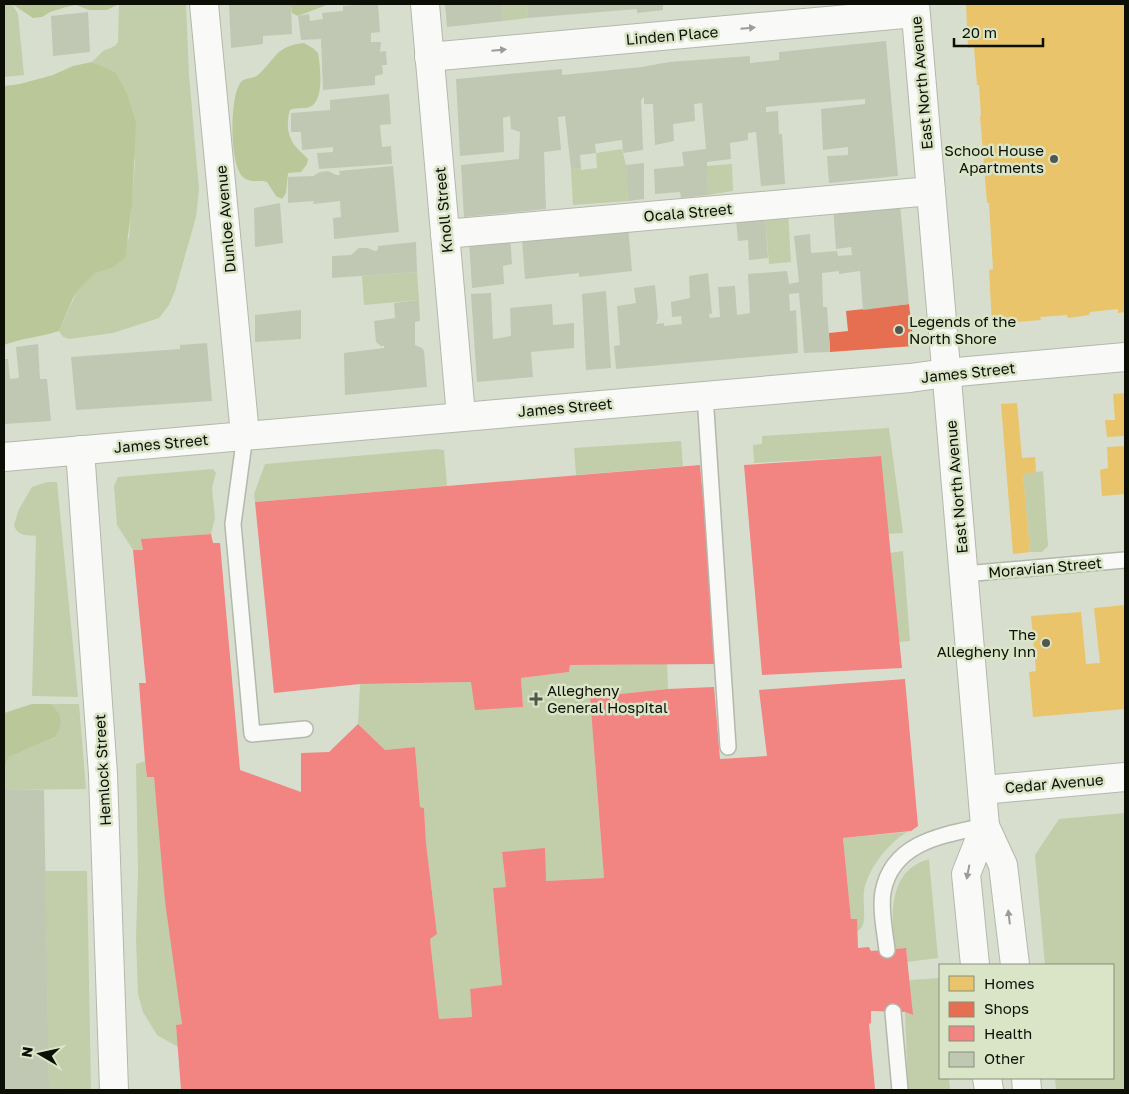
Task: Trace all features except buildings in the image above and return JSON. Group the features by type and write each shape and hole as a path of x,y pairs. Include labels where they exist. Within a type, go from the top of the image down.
{"street":[{"name":"Dunloe Avenue","path":"204,4 245,435"},
{"name":"Knoll Street","path":"425,4 461,416"},
{"name":"Linden Place","path":"430,56 915,9"},
{"name":"East North Avenue","path":"915,9 985,826 1003,866 1015,964"},
{"name":"Ocala Street","path":"445,234 930,191"},
{"name":"James Street","path":"4,456 705,394 910,378 1125,357"},
{"name":"Hemlock Street","path":"80,450 103,774 114,1090"},
{"name":"Cedar Avenue","path":"983,790 1125,777"},
{"path":"976,964 966,874 985,826"}],"lane":[{"path":"705,394 728,747"},
{"path":"245,435 233,524 252,734 305,729"},
{"name":"Moravian Street","path":"964,574 1125,560"},
{"path":"886,950 883,893 889,873 901,857 919,845 939,836 985,826"},
{"path":"893,1012 900,1090"}],"green space":[{"path":"4,4 12,4 18,14 24,75 4,77"},
{"path":"12,4 119,4 107,10 89,10 76,5 50,12 42,17 33,18"},
{"path":"119,4 186,4 189,75 199,189 196,217 175,291 169,305 159,318 113,333 69,339 63,337 59,331 74,298 90,276 99,271 112,268 129,238 135,161 116,74 92,62 103,51 115,46 118,42"},
{"path":"291,4 329,4 298,16 292,13"},
{"path":"502,4 527,4 528,18 503,21"},
{"path":"304,43 318,53 320,90 315,103 310,107 290,110 288,120 289,135 294,144 308,159 301,172 288,173 286,193 282,199 276,196 267,182 247,180 239,172 233,148 234,105 236,93 241,82 258,75 281,50"},
{"path":"92,62 116,73 127,94 136,123 132,205 125,258 112,268 95,273 81,287 73,298 59,331 4,345 4,86 20,84 53,75 73,66"},
{"path":"622,149 626,165 628,201 573,205 571,169 597,168 596,153"},
{"path":"732,164 733,191 708,195 707,166"},
{"path":"788,213 791,262 769,264 765,215"},
{"path":"417,272 419,300 364,305 362,276"},
{"path":"889,428 903,533 888,534 880,456 754,463 753,445 762,444 762,436"},
{"path":"681,441 683,466 576,475 574,448"},
{"path":"436,449 444,450 447,486 255,502 254,494 265,464"},
{"path":"213,469 216,473 212,488 215,518 211,534 142,539 143,550 133,550 117,525 114,486 118,477"},
{"path":"1043,471 1048,546 1042,552 1030,552 1023,474"},
{"path":"47,482 57,482 78,697 32,696 36,536 20,533 15,529 14,525 19,509 32,487"},
{"path":"903,551 910,641 899,642 890,553"},
{"path":"667,664 668,689 590,697 604,878 546,881 502,852 506,887 493,888 502,985 470,989 472,1017 439,1019 430,939 437,934 426,843 424,808 420,807 415,747 385,750 358,724 360,684 471,682 501,708 523,707 521,678 569,672 570,665"},
{"path":"32,704 51,704 55,708 61,719 58,732 55,737 9,757 4,766 4,713"},
{"path":"51,704 79,704 86,789 4,790 4,766 9,757 55,737 57,711"},
{"path":"145,761 147,777 154,777 182,1024 176,1025 178,1047 157,1035 143,1012 138,994 136,938 138,872 136,764"},
{"path":"1125,813 1125,1090 1056,1090 1055,1079 1114,1079 1114,964 1045,964 1035,855 1059,819"},
{"path":"907,832 886,850 874,866 864,891 863,925 857,931 857,919 851,919 843,838"},
{"path":"929,859 938,958 907,962 906,948 895,949 893,908 895,895 899,883 906,873 916,865"},
{"path":"45,871 87,871 91,1090 49,1088"},
{"path":"939,978 939,1079 949,1079 950,1090 908,1090 905,1012 912,1015 909,980"}],"place":[{"name":"School House Apartments","path":"1054,159"},
{"name":"Legends of the North Shore","path":"899,330"},
{"name":"The Allegheny Inn","path":"1046,643"},
{"name":"Allegheny General Hospital","path":"536,699"}]}
